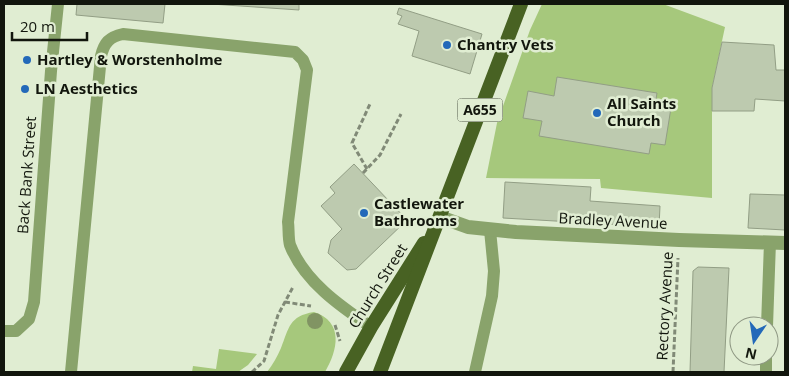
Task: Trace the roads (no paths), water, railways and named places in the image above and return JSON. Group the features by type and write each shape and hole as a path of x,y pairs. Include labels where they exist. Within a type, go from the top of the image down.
{"main road":[{"name":"Church Street","path":"380,372 521,4"},
{"name":"Church Street","path":"347,370 371,327 440,217"}],"street":[{"name":"Bradley Avenue","path":"440,217 468,227 490,230 679,240 785,243"}],"lane":[{"name":"Back Bank Street","path":"4,331 16,331 29,319 34,302 51,72 58,4"},
{"path":"71,372 101,56 104,46 112,37 123,34 295,52 303,60 307,70 288,222 290,243 302,268 337,304 371,327"},
{"path":"476,372 492,296 494,271 490,230"},
{"path":"767,316 770,242"}],"place":[{"name":"Chantry Vets","path":"447,45"},
{"name":"Hartley & Worstenholme","path":"27,60"},
{"name":"LN Aesthetics","path":"25,89"},
{"name":"All Saints Church","path":"597,113"},
{"name":"Castlewater Bathrooms","path":"364,213"}]}
